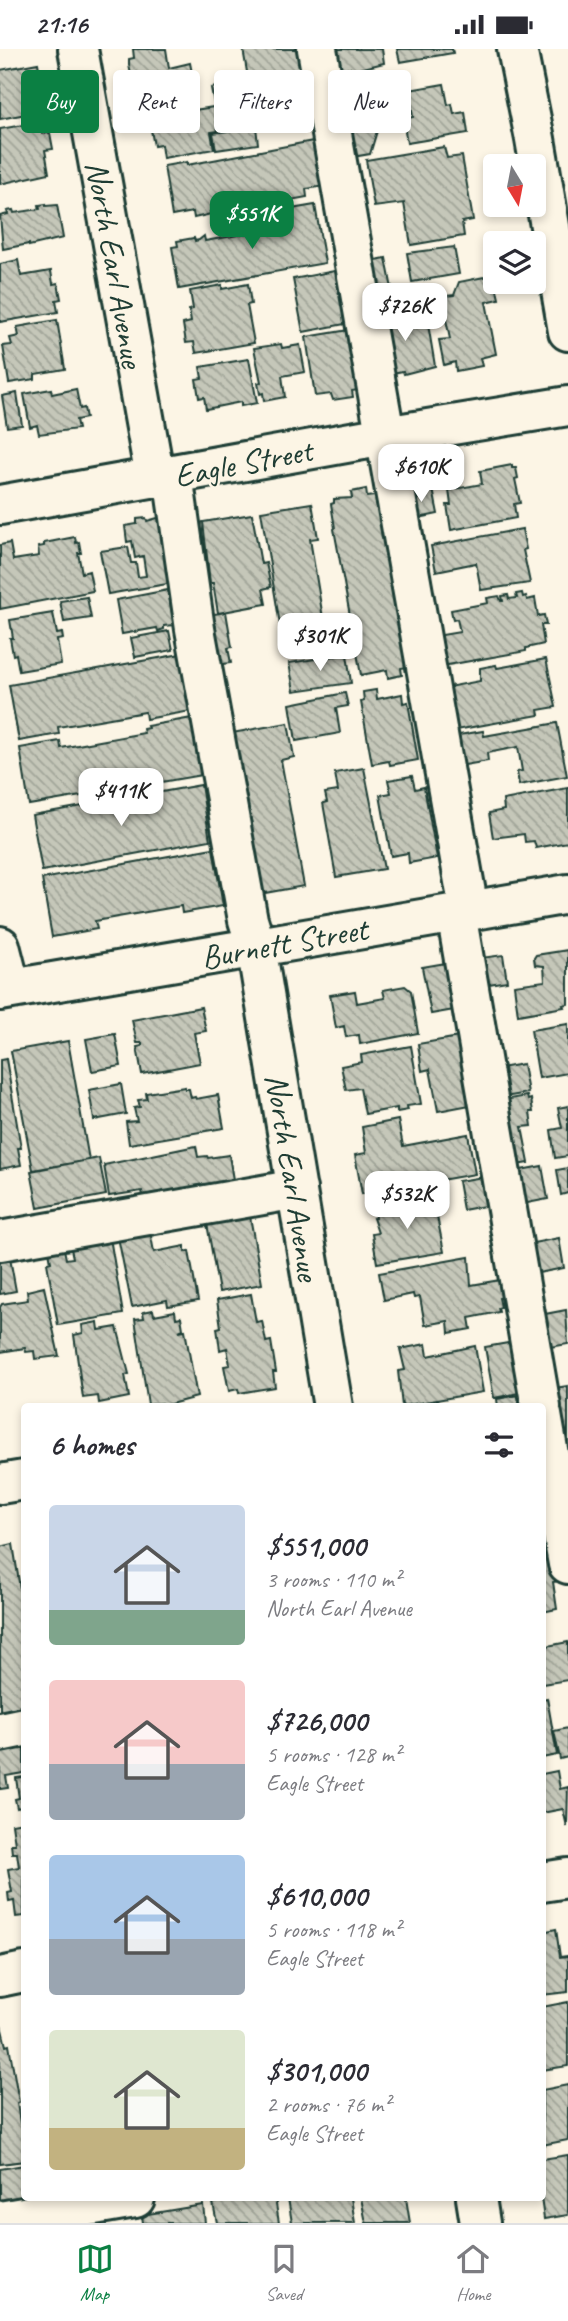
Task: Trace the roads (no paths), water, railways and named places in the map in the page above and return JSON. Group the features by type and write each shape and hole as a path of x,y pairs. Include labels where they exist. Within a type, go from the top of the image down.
{"street":[{"name":"North Earl Avenue","path":"78,49 198,643 248,920 257,946 332,1403"},
{"path":"317,49 385,436 540,1403"},
{"path":"517,49 552,136 568,331"},
{"name":"Eagle Street","path":"0,505 568,406"},
{"name":"Burnett Street","path":"6,990 568,894"},
{"path":"0,946 6,990"},
{"path":"0,1241 297,1189"},
{"path":"546,1438 568,1564"},
{"path":"0,1484 21,1480"},
{"path":"0,1732 21,1728"},
{"path":"546,1881 568,1878"},
{"path":"0,1977 21,1973"},
{"path":"0,2221 117,2201"},
{"path":"476,2201 480,2223"}]}
